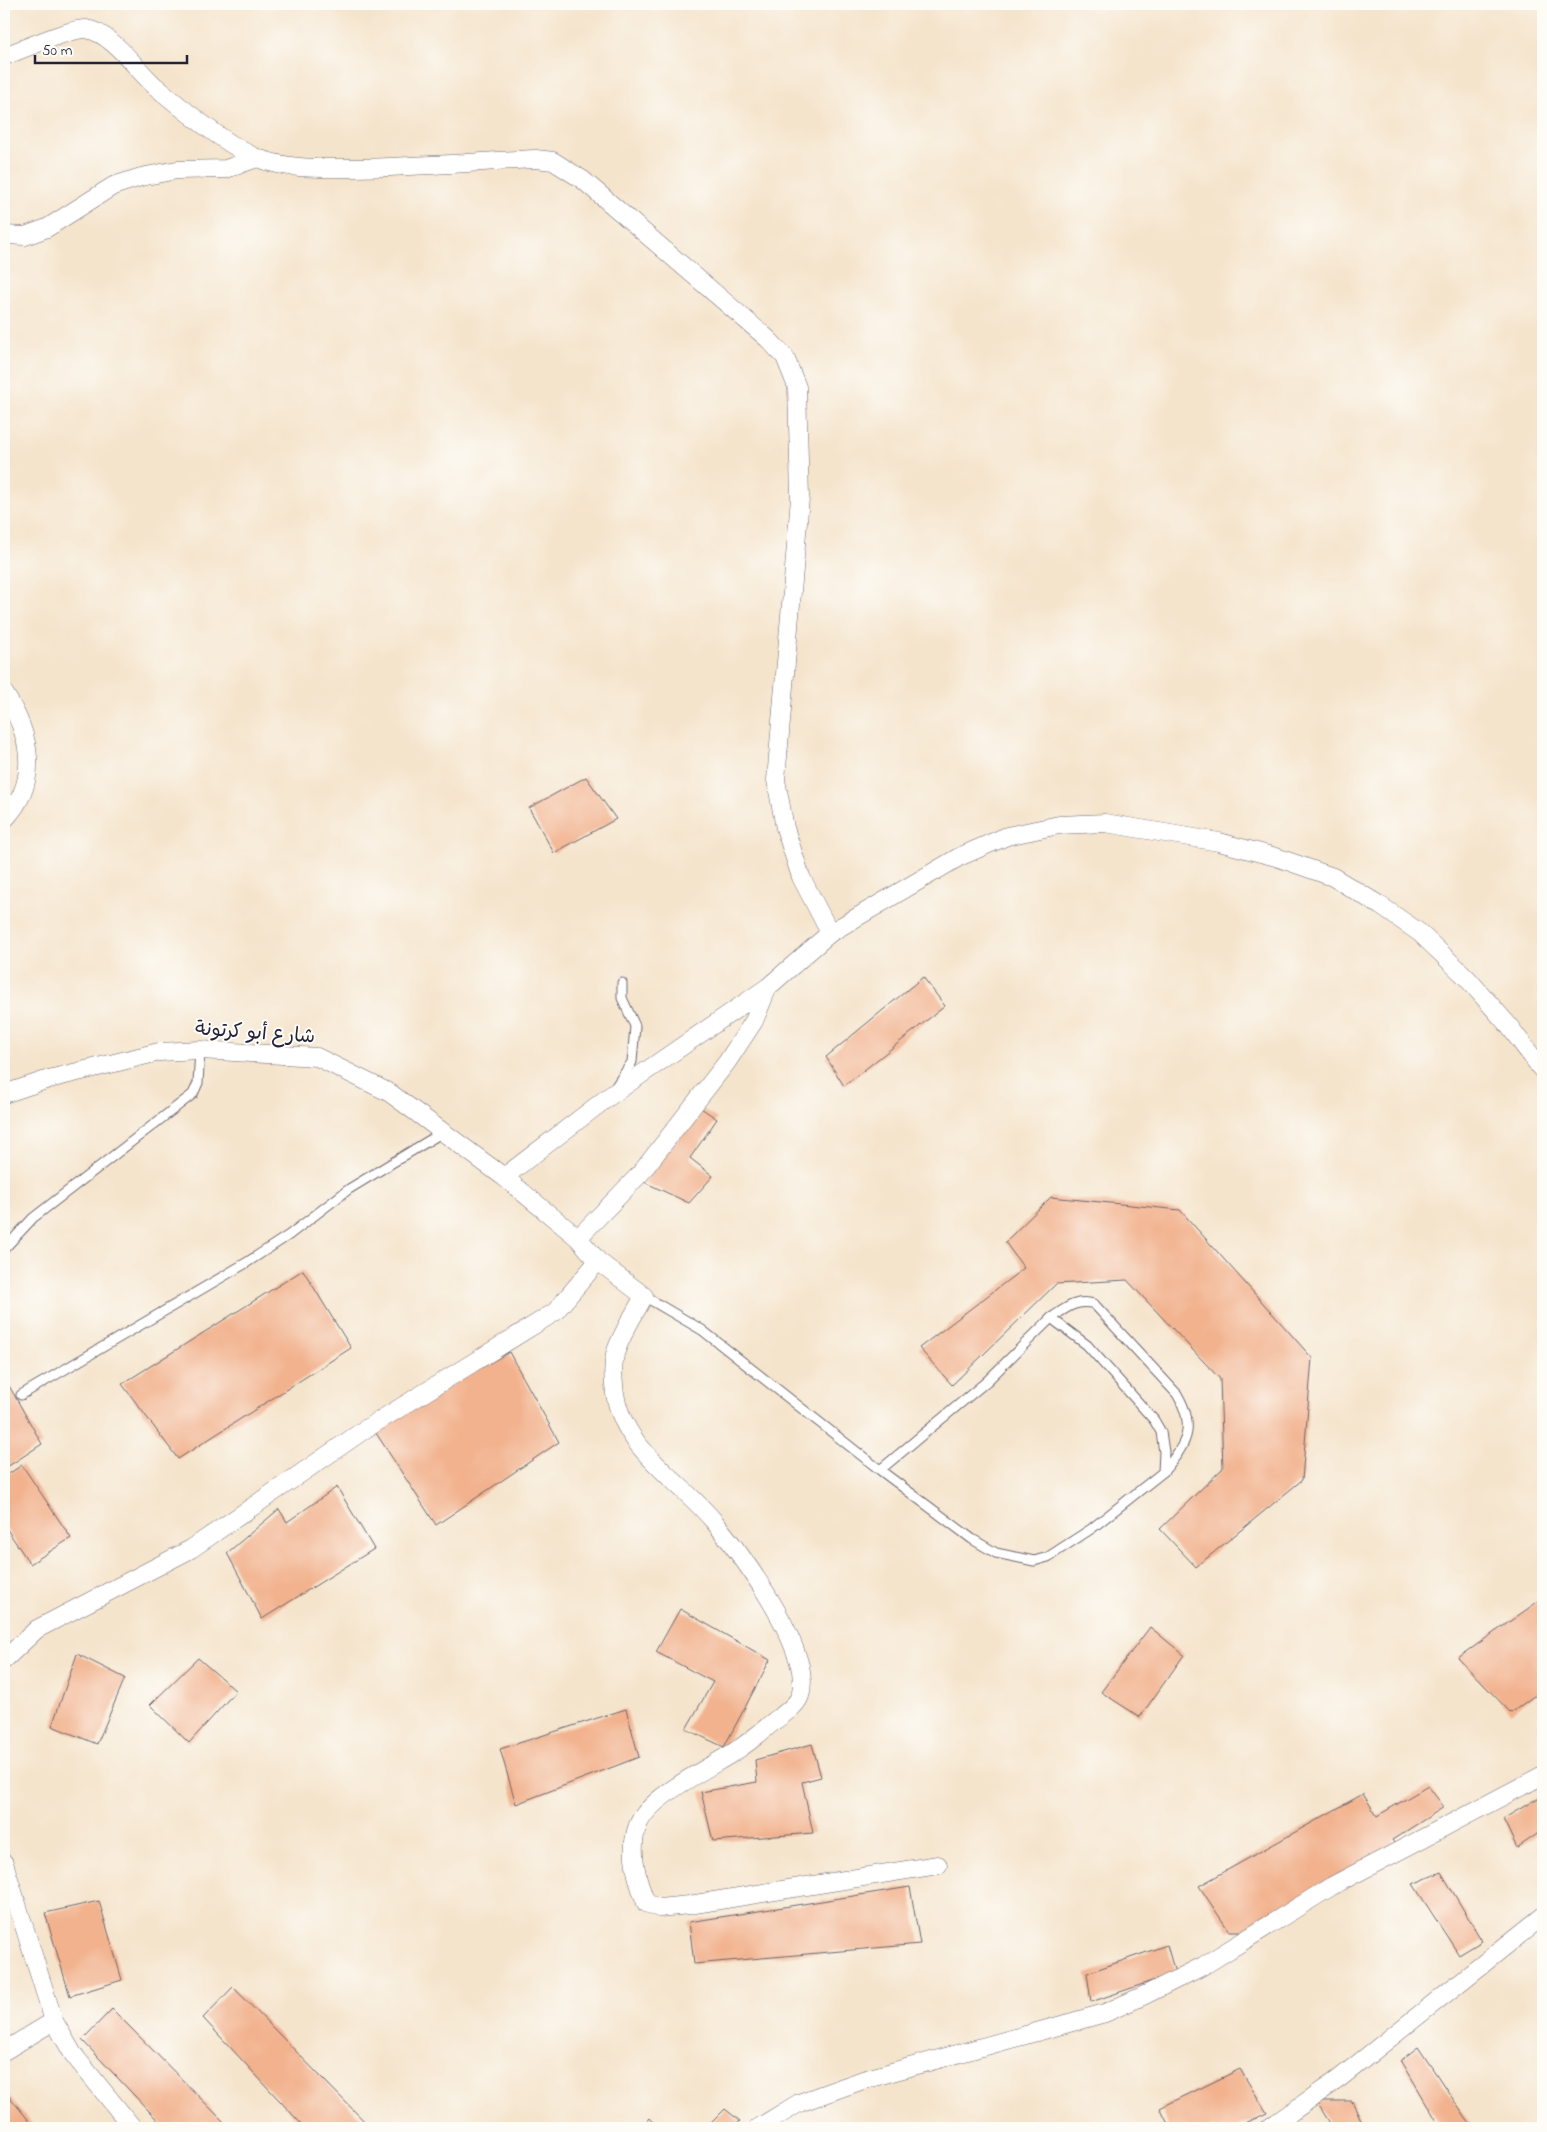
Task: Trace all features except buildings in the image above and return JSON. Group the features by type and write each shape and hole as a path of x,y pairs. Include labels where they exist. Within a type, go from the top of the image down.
{"street":[{"path":"4,56 72,31 92,30 108,40 154,85 194,116 257,158 294,168 378,168 536,159 553,161 583,180 768,338 785,358 797,387 800,498 776,780 785,828 801,877 830,933"},
{"path":"4,235 25,236 47,228 113,186 141,177 177,170 226,169 257,158"},
{"path":"4,693 24,732 28,751 27,774 22,794 4,820"},
{"path":"504,1177 607,1098 768,987 830,933 959,857 1007,836 1059,825 1105,823 1210,840 1276,857 1333,877 1381,906 1420,933 1467,978 1510,1026 1543,1071"},
{"path":"578,1238 640,1174 727,1062 754,1021 768,987"},
{"name":"شارع أبو كرتونة","path":"4,1094 49,1079 159,1052 200,1050 317,1057 390,1094 443,1132 504,1177 578,1238 598,1261 644,1296"},
{"path":"4,1660 37,1629 191,1549 364,1430 555,1312 598,1261"},
{"path":"644,1296 622,1336 615,1355 613,1374 615,1399 620,1418 632,1439 717,1524 775,1607 795,1648 802,1678 800,1696 790,1709 738,1750 702,1770 649,1808 638,1826 634,1849 635,1871 646,1903 659,1908 689,1905 938,1865"},
{"path":"758,2128 799,2103 863,2080 1105,2013 1148,1994 1202,1966 1332,1886 1543,1775"},
{"path":"4,1863 54,2021 73,2054 133,2128"},
{"path":"1268,2128 1340,2078 1543,1916"},
{"path":"4,2051 54,2021"}],"lane":[{"path":"607,1098 632,1062 634,1026 622,998 622,983"},
{"path":"4,1249 33,1218 193,1094 198,1083 200,1050"},
{"path":"21,1395 246,1263 289,1235 349,1189 443,1132"},
{"path":"644,1296 702,1330 880,1470 972,1539 996,1553 1034,1561 1048,1557 1091,1529 1163,1472 1181,1451 1187,1436 1186,1419 1182,1403 1176,1394 1094,1304 1085,1302 1073,1303 1051,1318 986,1382 880,1470"},
{"path":"1051,1318 1086,1345 1154,1420 1161,1432 1163,1472"}]}
